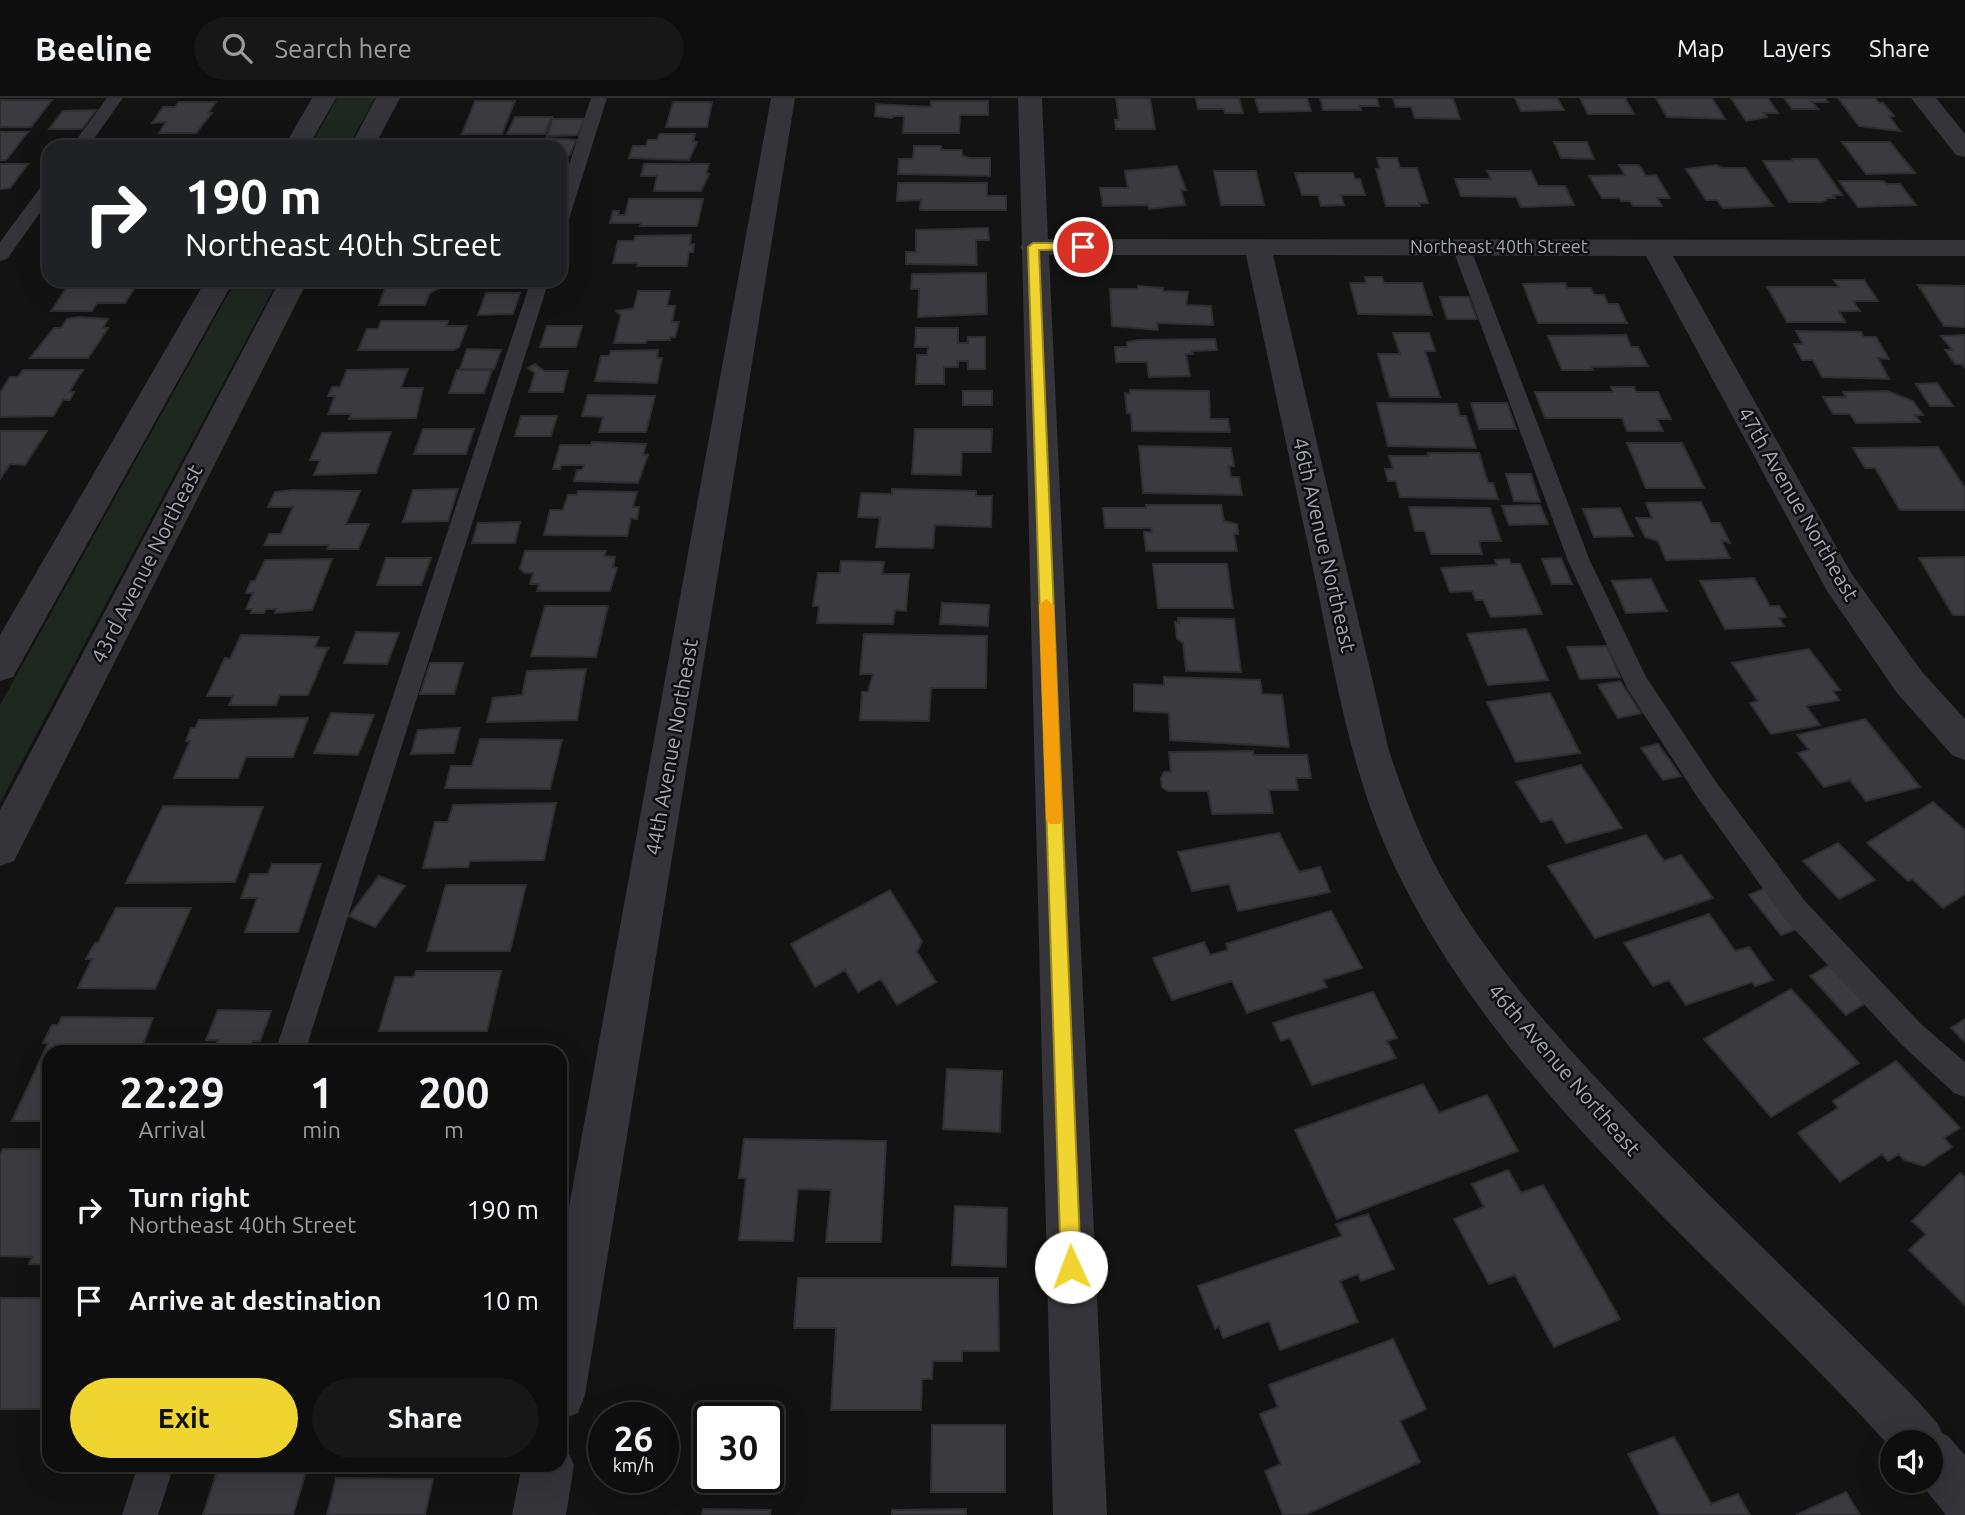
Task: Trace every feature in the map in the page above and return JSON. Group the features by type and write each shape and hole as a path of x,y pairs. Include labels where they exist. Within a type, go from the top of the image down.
{"street":[{"path":"300,140 324,98"},
{"path":"366,140 388,98"},
{"name":"44th Avenue Northeast","path":"567,1354 783,98"},
{"path":"1030,98 1033,247 1080,1515"},
{"path":"1923,98 1965,150"},
{"name":"Northeast 40th Street","path":"1033,247 1965,248"},
{"name":"46th Avenue Northeast","path":"1258,247 1370,751 1384,798 1407,853 1446,924 1511,1016 1625,1143 1908,1430"},
{"name":"47th Avenue Northeast","path":"1655,248 1839,582 1910,683 1965,744"},
{"path":"0,667 216,287"},
{"name":"43rd Avenue Northeast","path":"0,849 290,287"},
{"path":"1943,1470 1965,1496"},
{"path":"539,1515 547,1472"}],"lane":[{"path":"84,140 115,98"},
{"path":"567,197 599,98"},
{"path":"0,255 42,198"},
{"path":"1461,247 1579,561 1637,683 1707,790 1794,909 1911,1034 1965,1082"},
{"path":"292,1045 538,287"},
{"path":"140,1515 154,1472"}],"shaded area":[{"path":"337,98 375,98 352,140 314,140"},
{"path":"232,287 274,287 0,803 0,705"}],"building":[{"path":"1116,98 1150,98 1155,129 1116,129 1115,120 1119,120"},
{"path":"1196,98 1239,98 1243,113 1225,113 1224,109 1198,109"},
{"path":"1255,98 1307,98 1311,111 1259,112"},
{"path":"1320,98 1377,98 1379,106 1360,106 1361,110 1323,110"},
{"path":"1393,98 1453,98 1460,119 1415,118 1411,107 1396,107"},
{"path":"1515,98 1557,98 1564,110 1521,111"},
{"path":"1580,98 1625,98 1634,114 1588,114"},
{"path":"1656,98 1712,98 1725,119 1667,117"},
{"path":"1731,98 1768,98 1778,113 1764,113 1767,117 1746,121"},
{"path":"1784,98 1825,98 1828,102 1812,102 1818,109 1792,109"},
{"path":"1838,98 1875,98 1894,116 1889,116 1900,131 1859,126"},
{"path":"0,100 52,100 31,127 0,127"},
{"path":"475,101 515,101 502,134 462,134"},
{"path":"931,101 988,101 988,115 960,115 959,133 903,133 904,116 875,116 876,104 931,107"},
{"path":"179,102 216,102 208,113 212,113 196,133 159,133 166,122 152,123 163,107 175,107"},
{"path":"673,102 712,102 707,127 666,127"},
{"path":"96,110 82,129 49,129 63,111"},
{"path":"515,117 552,117 545,134 507,134"},
{"path":"552,119 584,119 578,135 547,136"},
{"path":"0,132 28,132 6,160 0,160"},
{"path":"660,134 695,134 693,142 697,142 689,160 629,158 633,146 646,146 648,140 657,140"},
{"path":"546,138 576,140 570,155 567,156 567,140 545,140"},
{"path":"1554,142 1587,142 1594,159 1561,158"},
{"path":"1842,142 1890,142 1915,173 1866,174"},
{"path":"914,146 941,146 941,150 962,150 962,156 970,158 990,158 990,176 898,174 899,159 913,159"},
{"path":"1377,158 1397,158 1400,168 1417,168 1428,203 1419,203 1420,206 1386,206 1376,169 1380,169"},
{"path":"1792,159 1817,159 1842,195 1833,195 1835,198 1826,198 1827,200 1821,202 1789,202 1763,161 1793,161"},
{"path":"0,164 28,164 10,188 0,189"},
{"path":"644,164 709,164 706,174 709,174 701,191 654,191 657,176 641,176"},
{"path":"1619,165 1639,165 1646,176 1656,175 1670,198 1657,198 1662,206 1633,206 1630,201 1621,201 1619,198 1602,198 1589,176 1625,175"},
{"path":"1716,165 1722,168 1745,168 1773,206 1723,208 1717,200 1706,200 1686,169"},
{"path":"1177,166 1186,190 1181,190 1185,205 1149,209 1148,205 1103,206 1100,188 1128,188 1125,171"},
{"path":"1214,171 1256,171 1264,205 1221,205"},
{"path":"1487,171 1531,171 1538,186 1565,186 1574,205 1521,207 1516,197 1461,196 1455,179 1491,179"},
{"path":"1295,173 1353,173 1355,179 1360,179 1365,195 1341,195 1344,205 1321,206 1318,195 1302,195"},
{"path":"1839,181 1883,181 1887,184 1900,184 1916,205 1858,207"},
{"path":"898,183 987,183 987,196 1006,196 1006,210 920,210 921,200 897,201"},
{"path":"629,199 703,199 697,226 610,223 613,211 619,211 618,215 625,215"},
{"path":"988,228 989,240 976,240 977,265 906,264 906,252 916,252 916,230"},
{"path":"691,235 690,245 694,244 693,252 689,252 687,266 613,263 618,241 634,241 635,236"},
{"path":"986,273 987,314 918,317 919,289 911,289 912,274"},
{"path":"1365,277 1382,277 1384,283 1422,283 1432,315 1358,314 1350,283 1366,283"},
{"path":"1834,280 1864,280 1878,301 1853,301 1860,311 1839,311 1845,322 1787,322 1767,287 1839,287"},
{"path":"1565,283 1567,288 1591,288 1594,295 1604,295 1608,304 1618,304 1627,323 1538,323 1523,284"},
{"path":"1918,285 1965,286 1965,327 1944,326"},
{"path":"1138,286 1188,292 1186,305 1211,306 1213,325 1157,323 1158,330 1112,326 1110,289 1138,289"},
{"path":"67,287 135,287 125,303 97,303 92,311 51,311"},
{"path":"385,287 469,287 439,288 430,293 425,305 379,305"},
{"path":"638,291 670,291 667,306 675,306 672,322 679,322 675,337 670,337 670,340 647,340 646,343 614,343 621,315 616,311 634,308"},
{"path":"486,293 520,293 513,314 478,315"},
{"path":"1440,297 1469,297 1477,319 1447,319"},
{"path":"67,319 108,319 103,328 108,328 88,358 30,358 54,328 61,328"},
{"path":"381,321 448,321 446,326 467,326 459,347 454,350 358,350 367,329 378,329"},
{"path":"547,326 582,326 576,347 540,347"},
{"path":"916,328 958,328 958,343 968,343 968,337 985,337 985,369 968,369 968,361 958,361 958,367 944,367 944,384 916,384 917,355 927,355 928,347 915,347"},
{"path":"1796,331 1861,332 1864,337 1876,337 1889,359 1878,358 1889,379 1822,377 1813,360 1802,360 1794,344 1803,344"},
{"path":"1393,333 1429,333 1435,351 1425,351 1440,397 1390,397 1378,354 1400,354"},
{"path":"1626,335 1631,347 1638,347 1648,366 1562,370 1548,336"},
{"path":"1965,335 1965,368 1962,364 1955,364 1945,350 1952,350 1941,336"},
{"path":"1215,339 1217,350 1192,351 1193,354 1186,354 1190,376 1149,377 1147,362 1116,362 1115,347 1127,347 1127,342"},
{"path":"467,349 501,350 494,369 460,369"},
{"path":"658,350 657,358 662,358 657,383 595,381 601,356 609,356 611,351"},
{"path":"535,364 544,371 568,371 563,392 529,392 535,373 528,368"},
{"path":"408,369 401,388 423,388 416,418 349,419 351,414 328,414 335,396 328,396 332,387 340,387 347,370"},
{"path":"23,370 83,370 69,392 74,392 70,400 63,400 53,416 0,417 0,393 10,377 18,377"},
{"path":"457,370 492,370 484,393 449,393"},
{"path":"1937,383 1953,406 1930,406 1916,384"},
{"path":"1611,387 1634,387 1636,392 1658,392 1671,419 1657,419 1663,431 1627,431 1622,418 1545,418 1535,392 1613,392"},
{"path":"1130,390 1209,391 1210,419 1228,419 1230,432 1132,431 1131,413 1127,413 1125,393 1130,394"},
{"path":"963,391 992,391 992,405 963,405"},
{"path":"1887,391 1913,401 1923,415 1915,415 1920,422 1856,423 1850,414 1833,414 1823,397 1846,397 1843,392"},
{"path":"588,395 655,396 646,432 599,432 603,417 582,416"},
{"path":"1377,403 1457,404 1460,416 1466,416 1476,448 1388,446"},
{"path":"1471,403 1507,403 1516,429 1479,429"},
{"path":"521,416 557,416 551,436 515,436"},
{"path":"423,429 474,429 466,454 414,454"},
{"path":"915,429 992,429 991,452 962,452 961,475 912,474"},
{"path":"0,431 47,431 25,465 10,464 0,479"},
{"path":"391,432 376,473 314,475 320,460 310,460 322,433"},
{"path":"592,442 646,444 643,455 648,455 638,483 574,481 577,470 582,470 584,465 561,465 560,469 553,469 560,445 591,445"},
{"path":"1627,443 1682,443 1704,488 1646,488"},
{"path":"1139,446 1231,448 1234,466 1229,466 1231,477 1239,477 1242,495 1143,493"},
{"path":"1938,447 1965,488 1965,510 1900,510 1875,468 1865,468 1853,448"},
{"path":"1428,453 1479,453 1488,483 1493,483 1498,499 1400,497 1396,481 1388,481 1385,469 1393,469 1389,456 1429,456"},
{"path":"1506,474 1531,474 1540,502 1514,501"},
{"path":"458,489 448,521 403,522 413,490"},
{"path":"892,489 976,491 976,496 992,496 991,527 935,525 933,548 876,547 880,518 858,517 861,493 892,494"},
{"path":"360,491 346,524 369,524 358,549 327,549 329,545 264,545 269,534 281,534 293,507 268,507 275,492"},
{"path":"578,491 637,492 633,507 639,507 637,519 631,518 627,536 544,535 550,510 563,510 568,495 577,495"},
{"path":"1701,502 1711,523 1720,523 1730,543 1721,540 1730,558 1666,560 1658,541 1645,537 1636,518 1652,518 1646,503"},
{"path":"1146,505 1221,505 1224,521 1237,524 1238,534 1234,534 1237,551 1146,551 1144,532 1152,532 1151,528 1105,528 1103,508 1146,508"},
{"path":"1540,505 1548,524 1509,525 1502,506"},
{"path":"1409,507 1490,508 1501,541 1479,541 1482,554 1431,554 1425,531 1415,531"},
{"path":"1620,508 1633,536 1594,537 1583,509"},
{"path":"520,522 515,543 472,543 478,523"},
{"path":"525,551 606,551 604,556 615,557 613,567 617,568 610,591 537,591 539,584 530,584 533,573 525,573 520,569"},
{"path":"1965,557 1965,615 1953,615 1919,558"},
{"path":"386,558 431,558 421,585 377,585"},
{"path":"1561,558 1572,584 1552,584 1542,559"},
{"path":"332,559 312,610 275,613 276,609 266,609 264,613 251,613 252,609 246,609 253,593 246,593 265,560"},
{"path":"1509,559 1511,564 1520,564 1542,614 1491,617 1483,600 1476,600 1472,591 1450,592 1441,568 1497,565 1495,560"},
{"path":"841,561 884,562 882,574 909,574 906,611 895,610 893,624 817,623 819,606 813,606 818,573 840,573"},
{"path":"1153,564 1227,564 1233,608 1158,608"},
{"path":"1754,578 1770,606 1779,606 1786,617 1779,618 1784,626 1725,629 1700,581"},
{"path":"1651,579 1667,611 1626,613 1612,581"},
{"path":"942,603 989,605 988,626 940,624"},
{"path":"545,606 608,606 596,657 531,656"},
{"path":"1178,618 1234,619 1241,672 1186,671 1183,643 1177,639 1175,622 1179,623"},
{"path":"1526,629 1548,680 1488,685 1467,634"},
{"path":"356,632 399,633 387,664 344,663"},
{"path":"864,634 987,636 986,688 931,688 929,721 860,720 862,692 868,692 873,674 860,674"},
{"path":"241,635 319,637 315,647 328,648 308,695 280,695 276,705 229,705 233,696 207,696 225,658 230,659"},
{"path":"1607,646 1620,677 1580,679 1567,647"},
{"path":"1809,649 1840,690 1833,691 1839,700 1806,706 1820,725 1771,734 1750,703 1758,701 1732,663"},
{"path":"430,663 463,663 454,694 420,694"},
{"path":"586,669 577,720 487,722 493,698 522,695 527,671"},
{"path":"1164,677 1260,680 1262,694 1282,695 1289,747 1170,740 1169,713 1134,711 1134,684 1164,685"},
{"path":"1620,681 1641,713 1618,718 1598,685"},
{"path":"1550,693 1580,753 1516,762 1487,702"},
{"path":"331,713 374,715 358,755 314,753"},
{"path":"308,718 293,757 246,757 238,778 174,778 190,741 186,741 191,728 195,728 199,720"},
{"path":"1865,719 1920,787 1866,801 1850,780 1824,787 1798,753 1809,750 1797,735"},
{"path":"460,728 454,753 411,754 418,730"},
{"path":"480,739 562,740 550,789 445,788 451,766 472,766"},
{"path":"1658,744 1681,776 1663,780 1641,748"},
{"path":"1253,751 1253,755 1307,755 1311,778 1296,778 1298,790 1269,790 1273,813 1212,814 1208,791 1168,791 1162,787 1161,778 1164,772 1171,772 1169,752"},
{"path":"1581,765 1622,828 1566,843 1552,819 1541,822 1516,782"},
{"path":"1933,802 1965,830 1965,894 1943,908 1912,879 1908,881 1867,843"},
{"path":"556,803 544,860 470,861 468,867 423,868 435,822 448,822 453,805"},
{"path":"163,806 263,807 235,882 126,883"},
{"path":"1279,833 1299,872 1320,867 1330,892 1238,911 1229,884 1192,891 1178,852"},
{"path":"1646,835 1664,861 1681,855 1713,898 1595,938 1548,866"},
{"path":"1838,843 1875,880 1839,899 1803,861"},
{"path":"272,864 321,864 298,932 245,932 257,898 241,898 250,874 268,874"},
{"path":"379,876 405,886 375,927 349,916"},
{"path":"446,885 526,885 510,951 427,951"},
{"path":"1771,886 1804,926 1781,935 1749,895"},
{"path":"890,890 922,941 917,952 936,982 897,1005 881,979 858,992 845,970 815,987 791,944"},
{"path":"116,908 191,908 155,989 78,988 92,959 86,959 95,943 98,943"},
{"path":"1331,911 1362,968 1323,980 1327,987 1247,1013 1232,981 1172,1000 1153,958 1204,942 1210,955 1228,950 1226,944"},
{"path":"1709,914 1735,951 1749,947 1773,980 1755,986 1752,982 1686,1005 1669,980 1653,986 1624,943"},
{"path":"1833,963 1869,1001 1846,1015 1810,976"},
{"path":"416,971 501,971 487,1031 379,1031 395,977 414,977"},
{"path":"1791,989 1859,1063 1771,1117 1704,1039"},
{"path":"1373,992 1397,1038 1387,1041 1396,1058 1312,1085 1290,1038 1281,1041 1273,1023"},
{"path":"218,1010 271,1011 260,1041 253,1041 251,1045 216,1045 218,1040 206,1040"},
{"path":"62,1017 153,1018 143,1045 43,1043 52,1025 58,1025"},
{"path":"1965,1019 1965,1042 1951,1028"},
{"path":"42,1056 42,1121 12,1121"},
{"path":"1896,1061 1960,1128 1944,1138 1952,1147 1924,1166 1904,1160 1899,1154 1888,1161 1882,1154 1840,1182 1798,1133 1838,1108 1833,1101"},
{"path":"947,1069 1002,1071 1000,1132 943,1129"},
{"path":"1423,1084 1439,1113 1487,1095 1518,1151 1337,1219 1295,1130"},
{"path":"744,1139 886,1141 881,1242 826,1242 831,1190 798,1189 793,1241 739,1240 746,1178 739,1178"},
{"path":"3,1149 42,1149 42,1265 29,1264 32,1257 0,1256 0,1155"},
{"path":"1508,1170 1521,1193 1543,1185 1620,1319 1554,1347 1515,1275 1489,1284 1454,1219 1484,1207 1472,1184"},
{"path":"1960,1173 1965,1177 1965,1305 1909,1250 1926,1234 1912,1221"},
{"path":"955,1206 1007,1208 1006,1267 952,1265"},
{"path":"1368,1214 1394,1269 1361,1281 1358,1274 1340,1281 1358,1322 1280,1350 1269,1321 1223,1338 1219,1326 1215,1329 1198,1286 1342,1236 1336,1224"},
{"path":"798,1278 998,1278 999,1351 962,1351 962,1361 933,1361 932,1379 922,1379 921,1410 831,1410 836,1328 794,1328"},
{"path":"0,1298 42,1298 42,1409 0,1409"},
{"path":"1393,1339 1426,1409 1400,1421 1420,1462 1305,1515 1283,1515 1265,1471 1281,1464 1260,1414 1278,1407 1269,1385"},
{"path":"932,1425 1005,1425 1005,1492 931,1492"},
{"path":"1674,1437 1711,1504 1738,1494 1750,1515 1660,1515 1628,1454"},
{"path":"217,1472 306,1472 293,1515 203,1515"},
{"path":"336,1478 433,1479 425,1515 327,1515"},
{"path":"1846,1492 1860,1515 1796,1515"},
{"path":"703,1509 771,1510 770,1515 702,1515"},
{"path":"966,1509 966,1515 892,1515 892,1510"}],"slow traffic":[{"path":"1046,605 1054,819"}],"route":[{"path":"1071,1267 1033,247 1083,247"}]}
